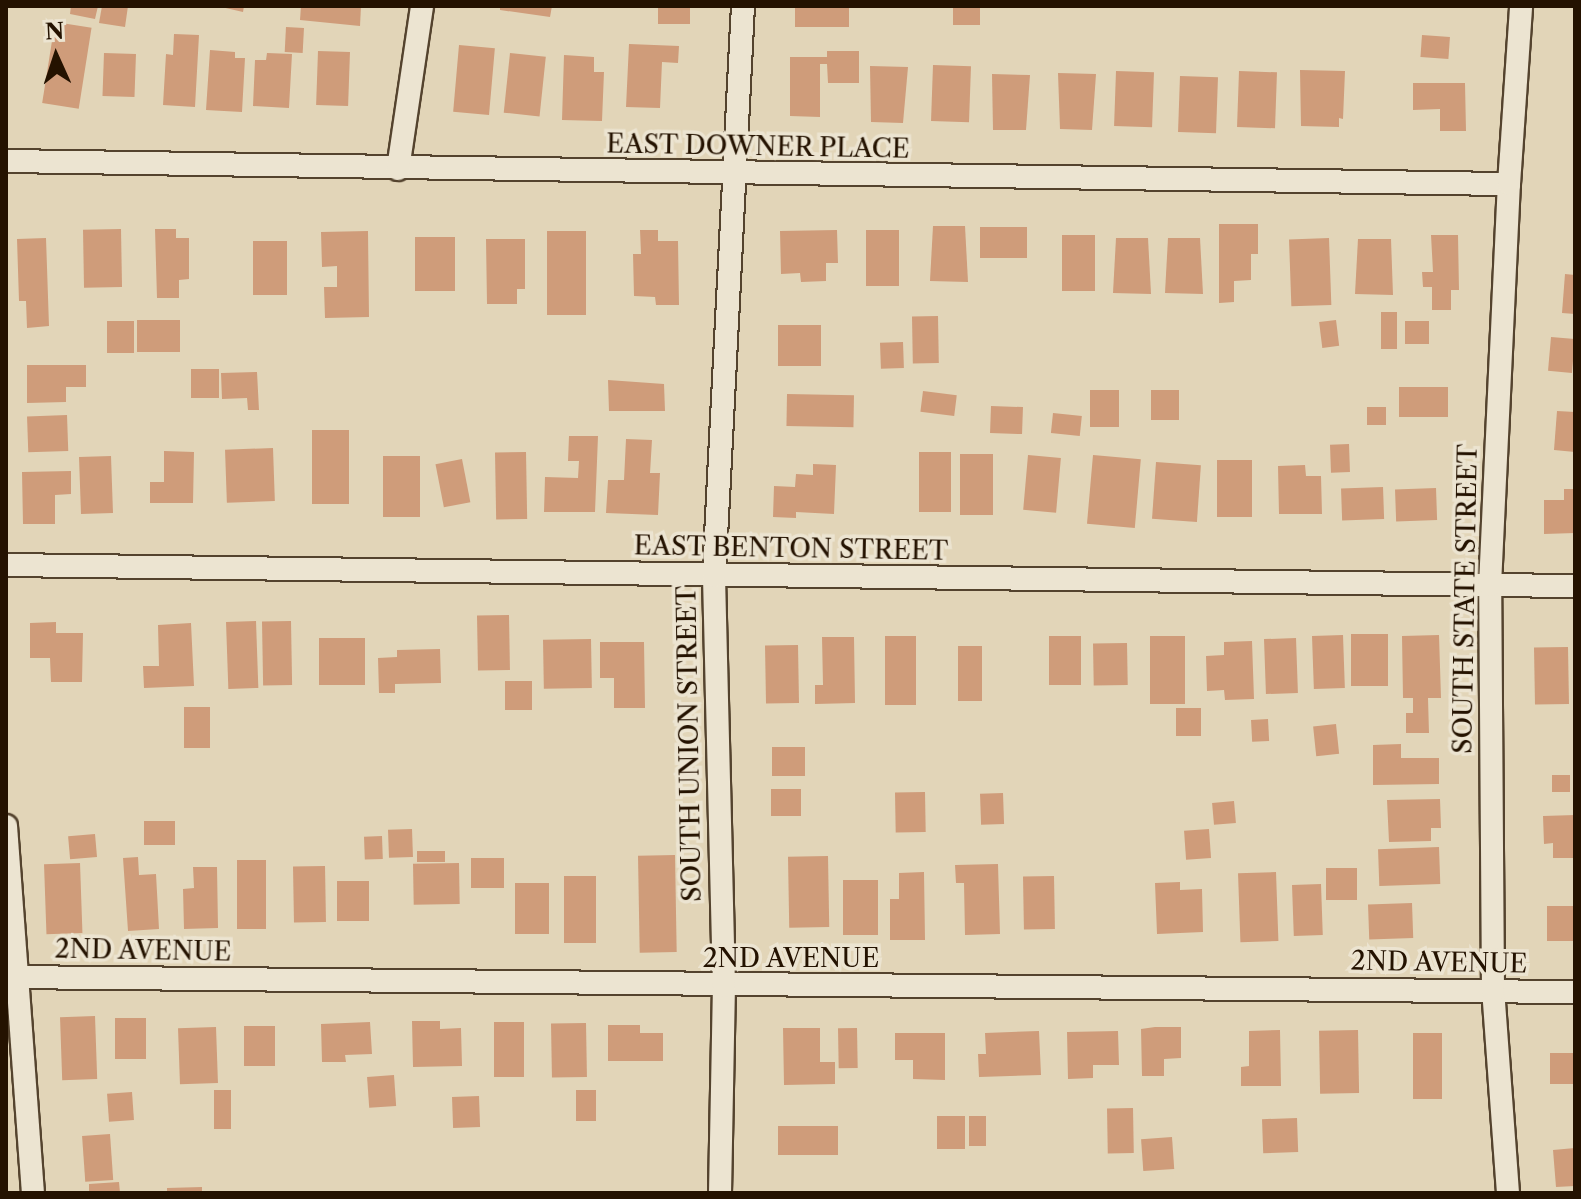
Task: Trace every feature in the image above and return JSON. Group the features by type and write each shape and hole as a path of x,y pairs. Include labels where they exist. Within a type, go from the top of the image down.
{"street":[{"path":"398,169 422,6"},
{"name":"SOUTH UNION STREET","path":"720,1193 724,986 714,576 743,6"},
{"name":"SOUTH STATE STREET","path":"1508,1193 1493,991 1490,585 1509,184 1521,6"},
{"name":"EAST DOWNER PLACE","path":"6,161 734,175 1509,184"},
{"name":"EAST BENTON STREET","path":"6,565 1575,586"},
{"path":"6,826 11,977 33,1193"},
{"name":"2ND AVENUE","path":"11,977 1575,992"}],"building":[{"path":"71,6 98,6 95,19 70,14"},
{"path":"102,6 128,6 125,27 99,23"},
{"path":"217,6 244,6 243,12"},
{"path":"301,6 361,6 360,26 300,20"},
{"path":"500,6 552,6 550,17 500,10"},
{"path":"658,6 690,6 690,24 658,24"},
{"path":"795,6 849,6 849,27 795,27"},
{"path":"953,6 980,6 980,25 953,25"},
{"path":"55,22 92,28 79,109 42,103"},
{"path":"286,27 304,28 303,53 285,52"},
{"path":"174,34 199,35 195,107 163,105 166,54 173,55"},
{"path":"1422,35 1450,37 1448,59 1420,57"},
{"path":"629,44 679,46 678,63 662,62 660,108 626,107"},
{"path":"459,45 495,48 489,115 453,112"},
{"path":"210,50 235,52 235,58 245,58 242,112 206,110"},
{"path":"318,51 350,52 348,106 316,105"},
{"path":"827,51 859,51 859,83 828,83 827,64 820,64 820,117 790,116 790,57 827,57"},
{"path":"104,53 136,54 134,97 102,96"},
{"path":"267,53 292,54 289,108 253,106 255,60 266,60"},
{"path":"510,53 546,57 540,116 504,113"},
{"path":"564,55 594,57 594,72 604,72 602,121 562,120"},
{"path":"933,65 971,66 969,122 931,121"},
{"path":"870,66 908,67 903,123 871,122"},
{"path":"1300,70 1345,71 1343,119 1339,118 1339,127 1301,126"},
{"path":"1116,71 1154,72 1152,127 1114,126"},
{"path":"1239,71 1277,72 1275,128 1237,127"},
{"path":"1058,73 1096,74 1092,130 1060,129"},
{"path":"992,74 1030,75 1026,130 993,130"},
{"path":"1180,76 1218,77 1216,133 1178,132"},
{"path":"1413,83 1465,83 1466,131 1440,131 1440,109 1413,110"},
{"path":"1219,224 1258,224 1258,254 1251,254 1251,280 1234,281 1234,302 1219,303"},
{"path":"933,226 965,226 968,282 930,281"},
{"path":"980,227 1027,227 1027,258 980,258"},
{"path":"121,229 122,287 84,288 83,230"},
{"path":"155,229 176,229 176,238 189,238 189,279 179,280 179,298 157,298"},
{"path":"640,230 658,230 658,241 678,241 679,305 656,305 655,297 634,296 633,254 641,254"},
{"path":"837,230 838,263 826,263 826,281 801,282 800,273 781,274 780,231"},
{"path":"866,230 899,230 899,286 866,286"},
{"path":"368,231 369,317 325,318 324,287 337,287 337,266 322,267 321,232"},
{"path":"547,231 586,231 586,315 547,315"},
{"path":"1062,235 1095,235 1095,291 1062,291"},
{"path":"1431,235 1458,235 1459,290 1451,290 1451,310 1432,310 1432,287 1423,287 1422,272 1433,272"},
{"path":"415,237 455,237 455,291 415,291"},
{"path":"46,238 49,326 27,328 26,301 19,301 17,239"},
{"path":"1116,238 1148,238 1151,294 1113,293"},
{"path":"1168,238 1200,238 1203,294 1165,293"},
{"path":"1329,238 1331,305 1291,306 1289,239"},
{"path":"486,239 525,239 525,289 517,289 517,304 487,304"},
{"path":"1358,239 1391,239 1393,295 1355,294"},
{"path":"253,241 287,241 287,295 253,295"},
{"path":"1565,274 1575,275 1575,314 1562,313"},
{"path":"1381,312 1397,312 1397,349 1381,349"},
{"path":"912,316 938,316 939,363 913,363"},
{"path":"137,320 180,320 180,352 137,352"},
{"path":"1336,320 1339,346 1322,348 1319,322"},
{"path":"107,321 134,321 134,353 107,353"},
{"path":"1405,321 1429,321 1429,344 1405,344"},
{"path":"778,325 821,325 821,366 778,366"},
{"path":"1551,337 1575,339 1572,373 1548,371"},
{"path":"903,342 904,368 881,369 880,343"},
{"path":"27,365 86,365 86,387 66,387 66,402 27,403"},
{"path":"191,369 219,369 219,398 191,398"},
{"path":"257,372 259,410 248,410 247,398 222,399 221,373"},
{"path":"608,380 664,384 665,411 609,411"},
{"path":"1399,387 1448,387 1448,417 1399,417"},
{"path":"1090,390 1119,390 1119,427 1090,427"},
{"path":"1151,390 1179,390 1179,420 1151,420"},
{"path":"923,391 957,395 954,416 920,412"},
{"path":"787,394 854,395 853,427 786,426"},
{"path":"991,406 1023,407 1022,434 990,433"},
{"path":"1367,407 1386,407 1386,425 1367,425"},
{"path":"1557,411 1575,412 1575,452 1554,450"},
{"path":"1053,413 1082,416 1080,436 1051,433"},
{"path":"67,415 68,451 28,452 27,416"},
{"path":"312,430 349,430 349,504 312,504"},
{"path":"569,436 598,436 595,512 544,512 545,477 578,478 579,461 568,461"},
{"path":"626,439 652,440 650,473 660,473 658,515 606,513 608,480 624,480"},
{"path":"1349,444 1350,472 1331,473 1330,445"},
{"path":"273,448 275,501 227,503 225,450"},
{"path":"164,451 194,452 193,503 150,503 150,482 164,482"},
{"path":"526,452 527,519 496,520 495,453"},
{"path":"919,452 951,452 951,512 919,512"},
{"path":"960,454 993,454 993,515 960,515"},
{"path":"1028,455 1061,458 1056,513 1023,510"},
{"path":"1093,455 1141,459 1135,528 1087,524"},
{"path":"111,456 113,513 81,514 79,457"},
{"path":"383,456 420,456 420,517 383,517"},
{"path":"462,459 470,502 444,507 435,464"},
{"path":"1217,460 1252,460 1252,517 1217,517"},
{"path":"1156,462 1201,465 1197,522 1152,519"},
{"path":"813,464 836,465 834,514 796,512 796,518 773,517 774,486 795,487 796,474 813,475"},
{"path":"1305,465 1306,476 1321,476 1322,514 1279,514 1278,466"},
{"path":"71,471 71,494 55,495 55,524 23,524 22,472"},
{"path":"1383,487 1384,519 1342,520 1341,488"},
{"path":"1436,488 1437,520 1396,521 1395,489"},
{"path":"1564,489 1575,489 1575,533 1544,534 1544,500 1564,500"},
{"path":"509,615 510,670 478,671 477,616"},
{"path":"256,621 258,688 228,689 226,622"},
{"path":"291,621 292,685 263,685 262,622"},
{"path":"56,622 56,633 83,633 82,682 51,682 50,658 30,658 30,623"},
{"path":"191,623 194,686 144,688 143,666 159,666 158,625"},
{"path":"1351,634 1388,634 1388,686 1351,686"},
{"path":"1343,635 1345,688 1314,689 1312,636"},
{"path":"1439,635 1441,698 1428,698 1429,733 1406,733 1406,713 1413,713 1413,698 1403,698 1402,636"},
{"path":"885,636 916,636 916,705 885,705"},
{"path":"1049,636 1081,636 1081,685 1049,685"},
{"path":"1150,636 1185,636 1185,704 1150,704"},
{"path":"822,637 854,637 855,703 815,704 815,685 823,685"},
{"path":"319,638 365,638 365,685 319,685"},
{"path":"1296,638 1298,693 1266,694 1264,639"},
{"path":"591,639 592,688 544,689 543,640"},
{"path":"1252,641 1254,699 1225,700 1224,690 1207,691 1206,656 1224,655 1224,642"},
{"path":"600,642 644,642 645,708 614,708 614,678 600,678"},
{"path":"1127,643 1128,685 1094,686 1093,644"},
{"path":"798,645 799,703 766,704 765,646"},
{"path":"958,646 982,646 982,701 958,701"},
{"path":"1568,647 1569,704 1535,705 1534,648"},
{"path":"440,649 441,683 395,684 395,693 379,693 378,658 397,657 397,650"},
{"path":"505,681 532,681 532,710 505,710"},
{"path":"184,707 210,707 210,748 184,748"},
{"path":"1176,708 1201,708 1201,736 1176,736"},
{"path":"1268,719 1269,741 1252,742 1251,720"},
{"path":"1336,724 1339,754 1316,756 1313,726"},
{"path":"1401,744 1401,758 1439,758 1439,784 1373,785 1373,745"},
{"path":"772,747 805,747 805,776 772,776"},
{"path":"1552,775 1570,775 1570,792 1552,792"},
{"path":"771,789 801,789 801,816 771,816"},
{"path":"925,792 926,832 896,833 895,793"},
{"path":"1003,793 1004,824 981,825 980,794"},
{"path":"1440,799 1441,828 1431,828 1431,841 1389,842 1387,800"},
{"path":"1234,801 1236,823 1214,825 1212,803"},
{"path":"1575,815 1575,858 1553,858 1553,843 1544,844 1543,816"},
{"path":"144,821 175,821 175,845 144,845"},
{"path":"412,829 413,857 389,858 388,830"},
{"path":"1209,829 1211,858 1186,860 1184,831"},
{"path":"95,834 97,857 70,859 68,836"},
{"path":"382,836 383,859 365,860 364,837"},
{"path":"1439,847 1440,884 1379,886 1378,849"},
{"path":"417,851 445,851 445,862 417,862"},
{"path":"675,855 677,952 640,953 638,856"},
{"path":"828,856 829,927 789,928 788,857"},
{"path":"138,857 139,875 156,874 159,929 128,931 123,858"},
{"path":"471,858 504,858 504,888 471,888"},
{"path":"237,860 266,860 266,929 237,929"},
{"path":"80,863 82,933 46,934 44,864"},
{"path":"459,863 460,904 414,905 413,864"},
{"path":"998,864 1000,934 965,935 964,883 956,883 955,865"},
{"path":"325,866 326,922 294,923 293,867"},
{"path":"193,867 217,867 218,928 184,929 183,889 194,888"},
{"path":"1326,868 1357,868 1357,900 1326,900"},
{"path":"924,872 925,940 890,940 890,899 899,899 899,873"},
{"path":"1276,872 1278,941 1240,942 1238,873"},
{"path":"564,876 596,876 596,943 564,943"},
{"path":"1054,876 1055,929 1024,930 1023,877"},
{"path":"843,880 878,880 878,935 843,935"},
{"path":"337,881 369,881 369,921 337,921"},
{"path":"1180,882 1180,890 1202,889 1203,932 1157,934 1155,883"},
{"path":"515,883 549,883 549,934 515,934"},
{"path":"1321,884 1323,935 1294,936 1292,885"},
{"path":"1412,903 1413,938 1369,940 1368,905"},
{"path":"1547,906 1575,906 1575,941 1547,941"},
{"path":"95,1016 97,1079 62,1080 60,1017"},
{"path":"115,1018 146,1018 146,1059 115,1059"},
{"path":"412,1021 440,1021 440,1029 461,1028 462,1066 413,1067"},
{"path":"370,1022 372,1054 345,1055 346,1062 322,1062 321,1024"},
{"path":"494,1022 524,1022 524,1077 494,1077"},
{"path":"586,1023 587,1077 552,1078 551,1024"},
{"path":"608,1025 640,1025 640,1033 663,1033 663,1061 608,1061"},
{"path":"244,1026 275,1026 275,1066 244,1066"},
{"path":"216,1027 218,1083 180,1084 178,1028"},
{"path":"1181,1027 1181,1058 1164,1059 1164,1076 1142,1076 1141,1029"},
{"path":"783,1028 820,1028 820,1062 835,1062 835,1084 784,1085"},
{"path":"838,1028 857,1028 858,1068 839,1068"},
{"path":"1280,1030 1281,1086 1241,1086 1241,1067 1249,1066 1249,1031"},
{"path":"1358,1030 1359,1093 1320,1094 1319,1031"},
{"path":"1039,1031 1041,1075 979,1077 978,1054 986,1054 985,1033"},
{"path":"1118,1031 1119,1065 1093,1065 1093,1078 1068,1079 1067,1032"},
{"path":"895,1033 945,1033 945,1080 913,1079 913,1060 895,1060"},
{"path":"1413,1033 1442,1033 1442,1099 1413,1099"},
{"path":"1550,1053 1575,1053 1575,1084 1550,1084"},
{"path":"394,1075 396,1106 369,1108 367,1077"},
{"path":"214,1090 231,1090 231,1129 214,1129"},
{"path":"576,1090 596,1090 596,1121 576,1121"},
{"path":"132,1092 134,1120 109,1122 107,1094"},
{"path":"479,1096 480,1127 453,1128 452,1097"},
{"path":"1107,1108 1133,1108 1134,1153 1108,1153"},
{"path":"937,1116 965,1116 965,1149 937,1149"},
{"path":"969,1116 986,1116 986,1146 969,1146"},
{"path":"1297,1118 1298,1152 1263,1153 1262,1119"},
{"path":"778,1126 838,1126 838,1155 778,1155"},
{"path":"110,1134 113,1180 85,1182 82,1136"},
{"path":"1172,1137 1174,1169 1143,1171 1141,1139"},
{"path":"1575,1148 1575,1186 1556,1187 1553,1150"},
{"path":"119,1182 120,1193 89,1193 89,1184"},
{"path":"202,1187 202,1193 167,1193 167,1188"}]}
